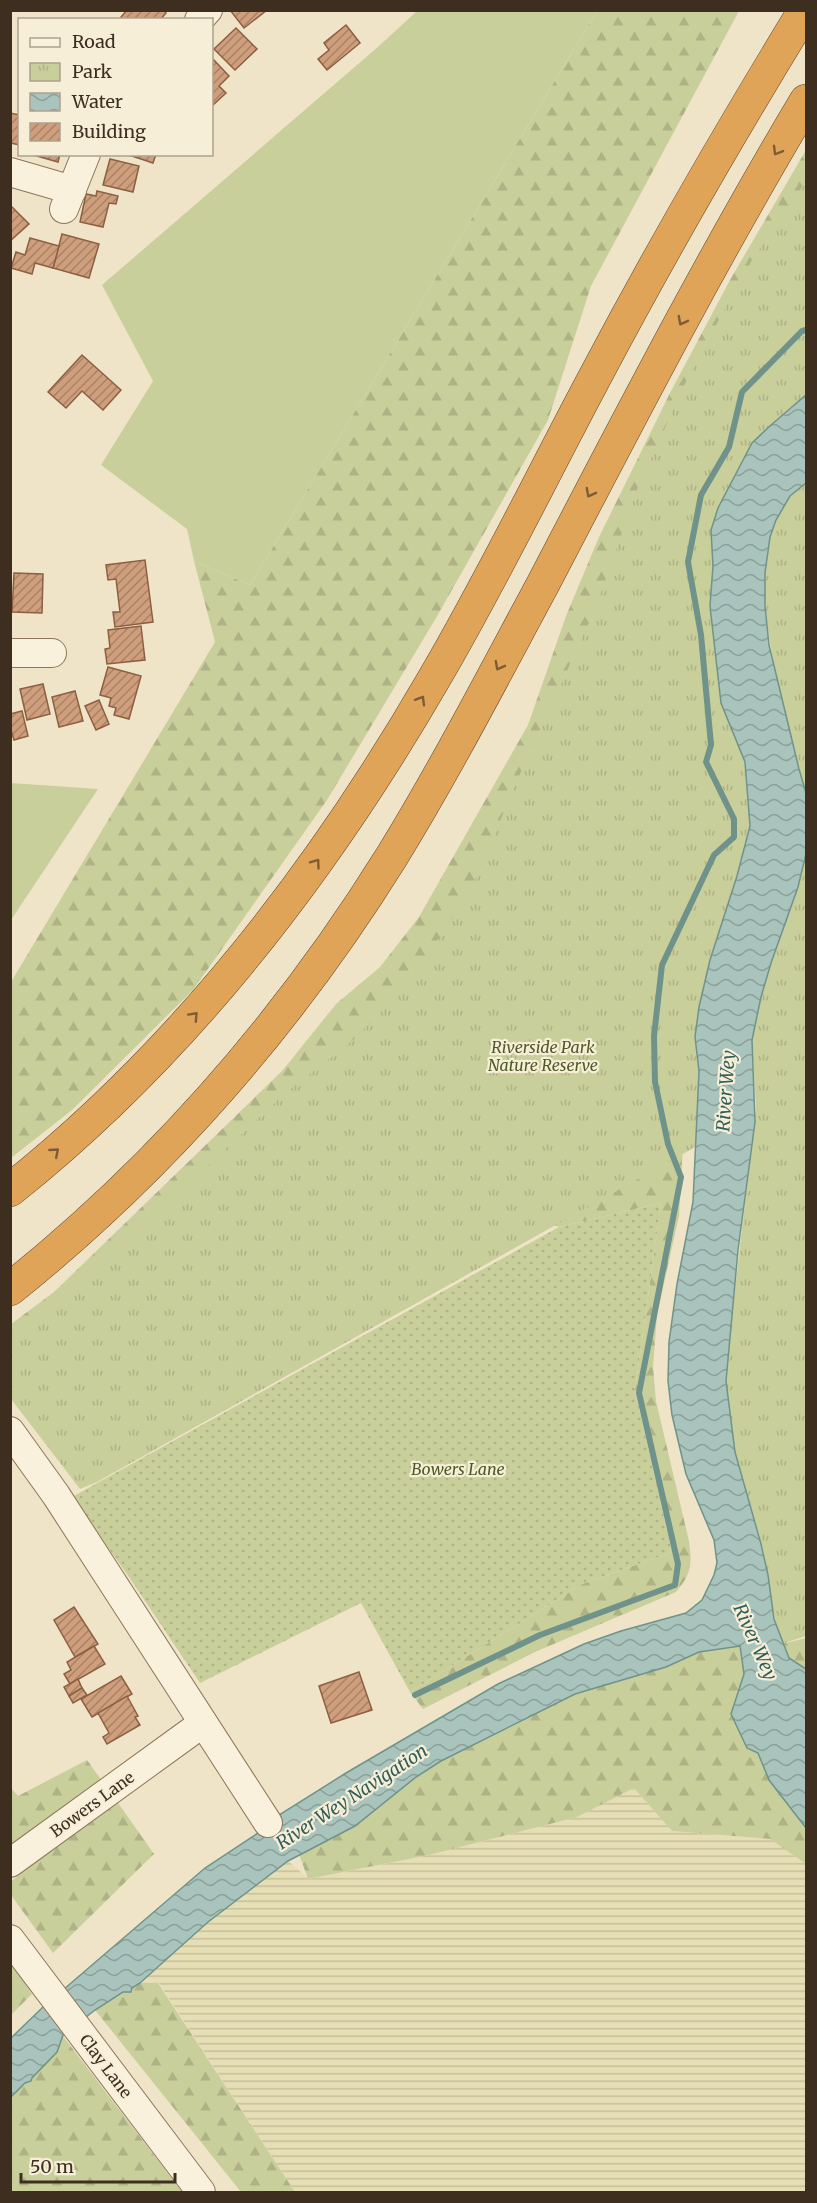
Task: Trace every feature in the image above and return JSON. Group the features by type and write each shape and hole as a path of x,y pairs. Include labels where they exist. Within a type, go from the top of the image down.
{"highway":[{"path":"10,1190 92,1120 149,1064 220,987 285,905 330,843 374,777 434,678 491,577 598,370 668,244 805,10"},
{"path":"10,1289 48,1259 115,1199 176,1138 250,1053 320,962 355,911 391,857 456,747 705,278 807,101"}],"street":[{"path":"10,172 68,199 85,156"},
{"path":"10,653 52,653"},
{"path":"10,1431 56,1495 268,1823"},
{"name":"Bowers Lane","path":"10,1863 203,1723"},
{"name":"Clay Lane","path":"10,1940 201,2193"}],"shaded area":[{"path":"634,1788 672,1831 770,1839 806,1864 806,2192 295,2192 159,1983 140,1983 208,1922 288,1861 309,1879 429,1855 577,1817"}],"green space":[{"path":"417,11 597,11 250,585 194,561 187,529 101,465 153,381 102,285"},
{"path":"597,11 739,11 591,286 548,420 436,618 327,800 193,990 72,1110 11,1158 11,982 215,642 194,561 250,585"},
{"name":"Riverside Park Nature Reserve","path":"806,150 806,377 743,425 684,1127 679,1216 657,1315 653,1367 656,1401 689,1541 690,1568 676,1592 535,1652 423,1709 410,1692 582,1584 672,1552 635,1390 661,1203 559,1227 534,1218 429,1022 11,1364 11,1324 54,1292 283,1070 336,1004 380,967 419,917 528,725 566,616 599,537 670,393 730,280"},
{"name":"Riverside Park Nature Reserve","path":"806,181 806,395 775,421 751,448 728,487 711,530 721,703 745,762 750,826 695,1037 699,1071 697,1146 97,1482 80,1489 11,1399 10,1334 177,1195 283,1095 353,1040 404,989 469,894 520,774 596,607 638,487 689,375 748,266"},
{"path":"806,483 806,793 771,650 764,586 766,555 773,527 785,502"},
{"path":"10,783 98,789 11,920"},
{"path":"806,854 806,1636 781,1644 762,1545 733,1443 728,1410 726,1367 756,1108 752,1040 761,997 798,887"},
{"name":"Bowers Lane","path":"661,1203 635,1390 672,1552 582,1584 410,1692 361,1603 200,1683 72,1497 559,1227"},
{"path":"806,1638 806,1669 789,1658 781,1644"},
{"path":"740,1645 744,1674 731,1714 758,1753 769,1780 806,1828 806,1864 770,1839 672,1831 634,1788 577,1817 429,1855 308,1879 299,1854 355,1826 416,1777 441,1761 572,1695 666,1667 699,1652"},
{"path":"87,1760 105,1785 11,1850 10,1787 18,1796"},
{"path":"116,1800 154,1854 53,1953 11,1895 10,1882"},
{"path":"11,1963 32,1994 10,2015"},
{"path":"140,1983 158,1983 295,2192 241,2192 95,2010"},
{"path":"63,2036 182,2192 11,2192 10,2097 31,2081 57,2052"}],"water":[{"path":"806,395 806,483 790,496 776,520 770,537 765,573 765,606 769,645 806,793 806,854 798,887 761,997 752,1040 755,1122 738,1250 726,1381 735,1452 761,1544 774,1619 789,1658 806,1669 806,1828 769,1780 758,1753 747,1748 731,1714 744,1674 740,1646 699,1652 666,1667 575,1694 441,1761 416,1777 355,1826 288,1861 208,1922 132,1988 131,1992 123,1992 63,2035 57,2052 31,2081 25,2083 11,2097 11,2038 42,2008 205,1868 267,1827 279,1815 498,1684 584,1644 686,1613 702,1600 714,1575 717,1563 714,1540 686,1474 672,1415 668,1381 669,1342 677,1284 693,1202 699,1071 695,1037 699,1007 710,960 737,876 750,826 745,762 721,703 710,606 713,566 711,530 718,508 752,443"}],"building":[{"path":"127,10 163,10 166,13 162,18 121,17"},
{"path":"230,10 267,10 244,28"},
{"path":"346,25 360,43 327,70 318,59 329,50 324,43"},
{"path":"236,28 257,49 235,70 214,49"},
{"path":"213,59 229,76 219,86 226,93 213,105"},
{"path":"10,113 18,115 18,145 10,143"},
{"path":"37,156 60,156 58,162"},
{"path":"132,156 155,156 153,163"},
{"path":"110,159 139,166 133,192 103,185"},
{"path":"97,191 118,196 116,204 109,203 103,227 80,222 86,194 96,196"},
{"path":"10,205 29,224 10,241"},
{"path":"62,234 99,244 89,278 53,268"},
{"path":"30,238 59,246 53,268 35,263 32,274 11,268 16,252 25,255"},
{"path":"82,355 121,390 103,410 82,391 66,408 48,392"},
{"path":"145,560 153,622 115,627 113,612 120,612 116,579 108,580 106,565"},
{"path":"14,573 43,574 42,613 12,612"},
{"path":"141,626 145,660 107,664 105,649 110,648 108,630"},
{"path":"108,667 141,676 129,719 114,715 116,708 109,706 111,698 100,695"},
{"path":"43,684 50,714 27,720 20,689"},
{"path":"75,691 83,721 59,727 52,697"},
{"path":"99,700 109,724 96,730 85,706"},
{"path":"22,711 28,736 14,740 10,727 10,714"},
{"path":"74,1607 98,1644 75,1657 54,1620"},
{"path":"94,1646 105,1664 70,1684 64,1674 71,1670 67,1662"},
{"path":"359,1672 372,1710 331,1723 319,1686"},
{"path":"121,1676 132,1694 92,1717 81,1699"},
{"path":"78,1679 82,1688 69,1696 64,1687"},
{"path":"82,1688 87,1695 73,1703 69,1696"},
{"path":"127,1696 138,1716 135,1717 140,1725 107,1744 103,1737 109,1733 98,1713"}],"waterway":[{"path":"415,1695 540,1635 675,1585 678,1564 639,1393 681,1177 668,1144 655,1082 654,1036 662,965 714,855 734,837 734,819 706,762 711,745 701,635 688,562 701,495 729,447 742,392 802,331 806,330"}],"water label":[{"name":"River Wey","path":"726,1091"},
{"name":"River Wey","path":"755,1642"},
{"name":"River Wey Navigation","path":"352,1797"}]}
